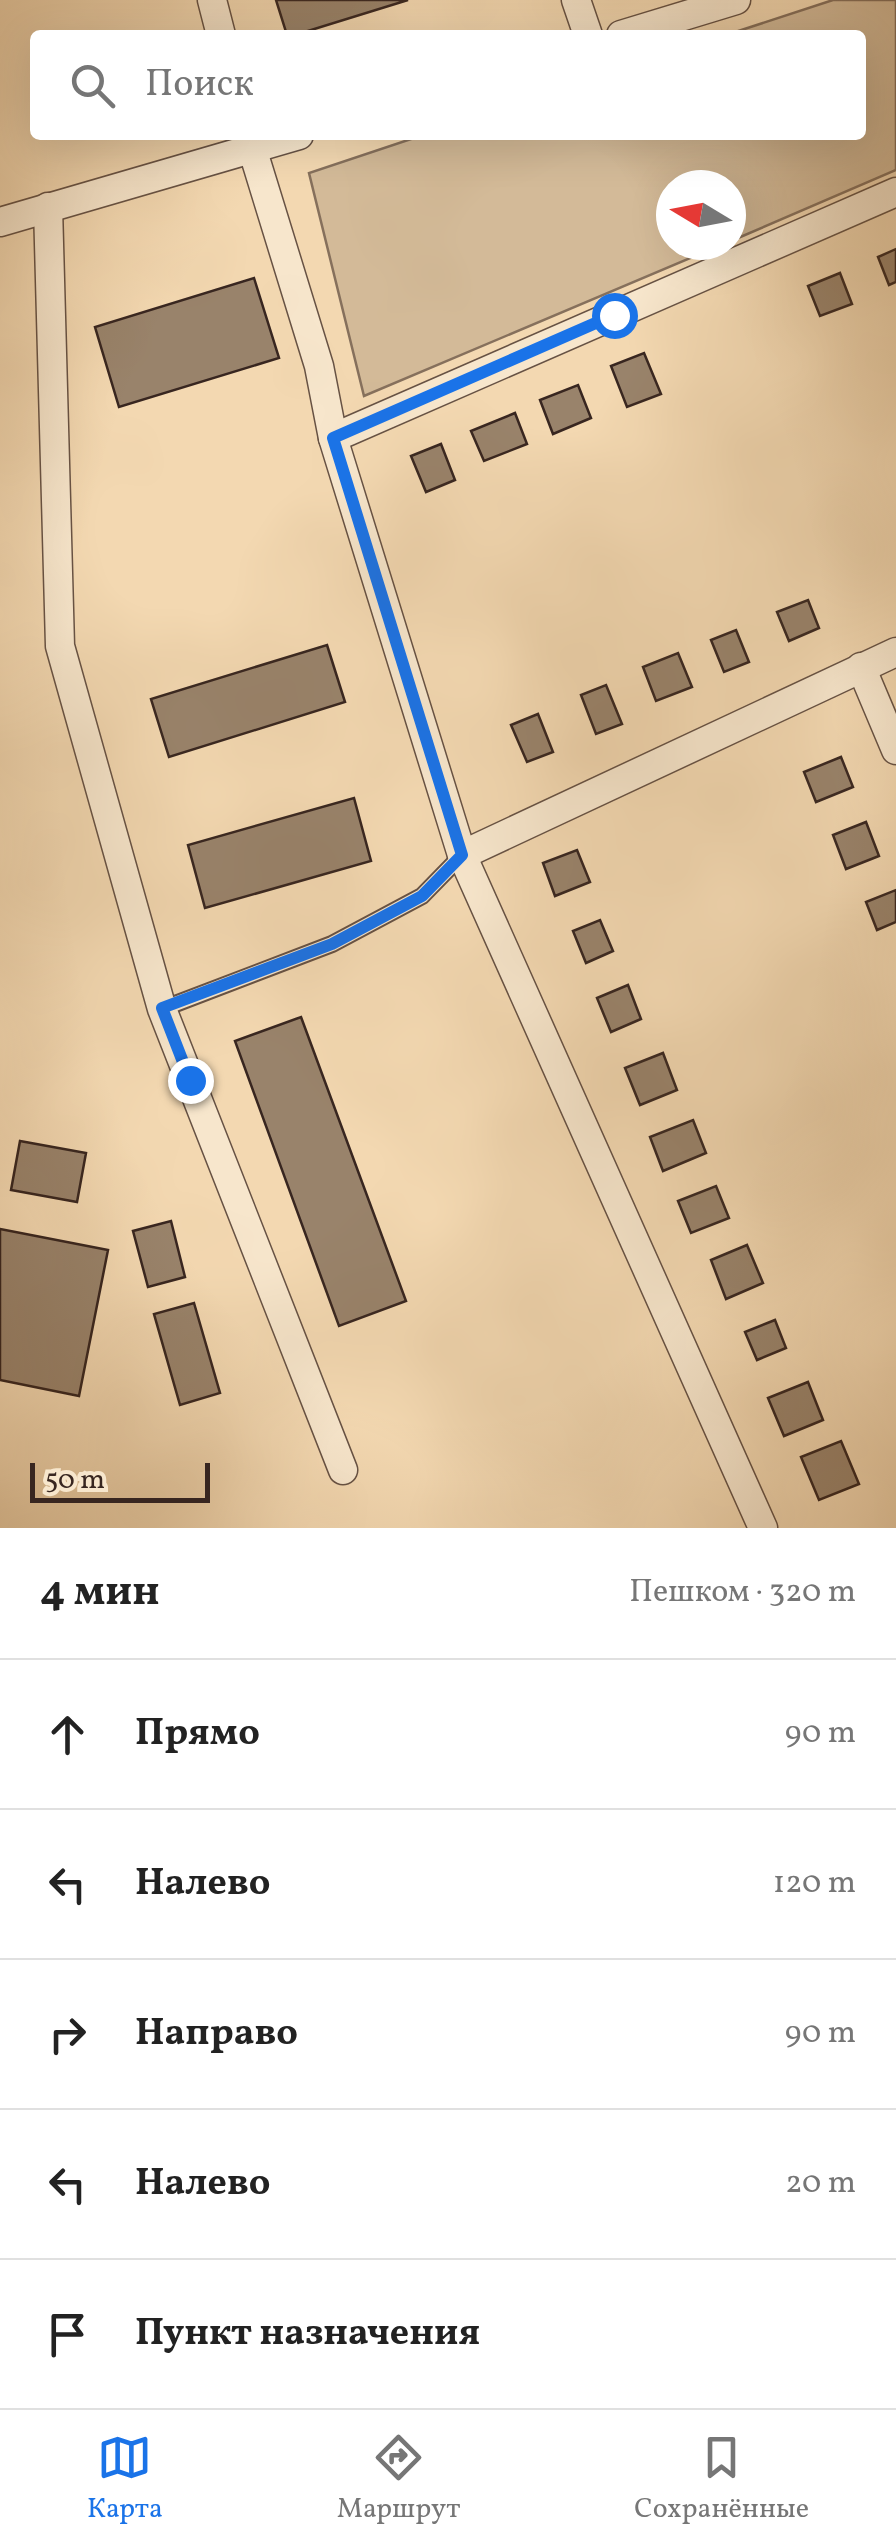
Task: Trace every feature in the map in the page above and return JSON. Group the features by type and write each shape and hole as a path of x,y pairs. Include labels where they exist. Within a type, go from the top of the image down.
{"street":[{"path":"212,0 220,30"},
{"path":"576,0 586,30"},
{"path":"637,30 736,0"},
{"path":"0,222 250,142 319,366 333,438 462,855 764,1528"},
{"path":"333,438 896,192"},
{"path":"48,207 60,646 162,1008 343,1470"},
{"path":"462,855 896,652"},
{"path":"861,667 896,750"}],"lane":[{"path":"162,1008 332,944 422,896 462,855"}],"shaded area":[{"path":"833,0 896,0 896,170 746,235 746,170 656,170 656,260 686,260 364,396 309,173 408,140 866,140 866,30 741,30"}],"building":[{"path":"276,0 408,0 311,30 285,30"},
{"path":"896,249 896,282 889,285 878,257"},
{"path":"840,273 852,304 820,316 808,286"},
{"path":"254,278 279,358 119,407 95,327"},
{"path":"644,353 661,394 627,407 611,366"},
{"path":"578,385 591,418 553,434 540,400"},
{"path":"515,413 527,444 484,461 471,431"},
{"path":"441,444 455,480 426,492 411,456"},
{"path":"808,600 819,628 789,641 777,612"},
{"path":"736,630 749,662 724,672 711,640"},
{"path":"327,645 345,702 169,757 151,699"},
{"path":"678,653 692,687 656,701 643,667"},
{"path":"606,685 622,724 596,734 581,695"},
{"path":"538,714 553,752 527,762 511,725"},
{"path":"841,757 853,787 816,802 804,772"},
{"path":"354,798 371,861 205,908 188,845"},
{"path":"866,822 879,856 846,869 833,835"},
{"path":"577,850 590,882 555,896 543,863"},
{"path":"896,890 896,922 877,930 866,902"},
{"path":"600,920 613,951 586,963 573,931"},
{"path":"628,985 641,1019 611,1032 597,998"},
{"path":"301,1017 406,1301 339,1326 235,1041"},
{"path":"663,1053 677,1090 640,1105 625,1068"},
{"path":"693,1120 706,1153 663,1171 650,1137"},
{"path":"20,1141 86,1153 77,1202 11,1190"},
{"path":"716,1186 729,1218 691,1233 678,1201"},
{"path":"171,1221 185,1277 148,1287 133,1231"},
{"path":"0,1229 108,1250 79,1396 0,1380"},
{"path":"747,1245 763,1283 726,1299 711,1260"},
{"path":"194,1303 220,1393 180,1405 154,1314"},
{"path":"775,1320 786,1348 757,1360 745,1332"},
{"path":"808,1382 823,1420 784,1436 768,1398"},
{"path":"841,1441 859,1484 819,1500 801,1457"}],"route":[{"path":"190,1080 162,1008 332,944 422,896 462,855 333,438 614,315"}]}
